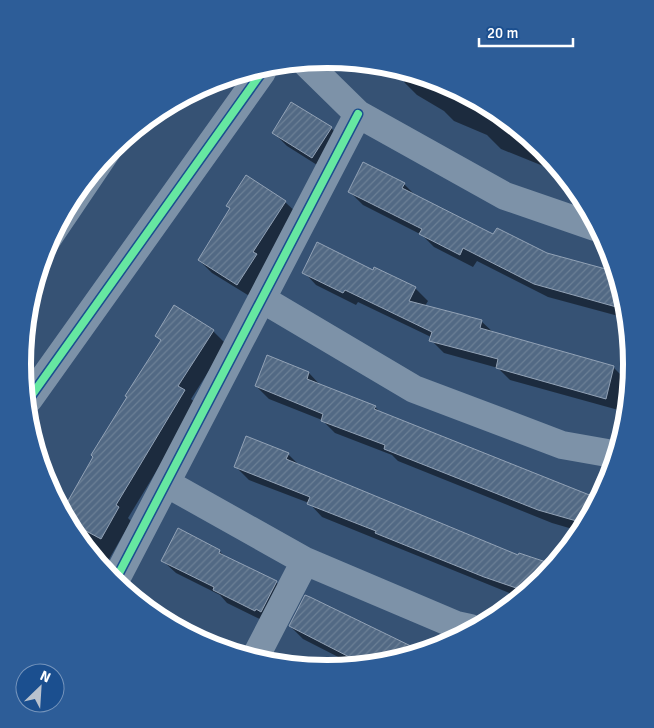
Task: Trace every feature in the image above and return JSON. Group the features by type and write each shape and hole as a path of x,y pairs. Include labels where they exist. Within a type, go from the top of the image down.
{"street":[{"path":"312,69 358,114 505,196 587,224"},
{"path":"33,395 259,76"},
{"path":"119,574 358,114"},
{"path":"262,299 414,389 562,445 609,453"},
{"path":"166,483 305,561 454,631"},
{"path":"258,652 305,561"}],"building":[{"path":"291,102 332,127 312,158 272,133"},
{"path":"363,162 405,183 402,188 493,234 497,228 547,253 607,269 617,307 534,284 463,248 460,255 419,234 422,229 348,192"},
{"path":"246,175 286,201 253,252 257,254 237,285 198,260 230,208 226,206"},
{"path":"317,242 373,270 374,267 416,287 409,301 482,320 480,328 614,366 606,399 496,368 498,359 429,341 432,332 345,290 343,293 302,273"},
{"path":"174,305 214,330 178,386 185,390 116,505 119,507 101,539 81,528 67,504 93,457 91,455 127,397 125,396 161,340 155,336"},
{"path":"267,355 309,372 307,379 376,406 374,409 592,496 577,521 538,510 384,449 385,445 321,421 323,414 255,386"},
{"path":"246,436 289,453 286,459 518,555 519,553 546,562 519,589 484,577 307,504 310,497 234,467"},
{"path":"178,528 220,550 219,553 277,581 261,612 256,609 255,611 213,590 214,587 161,561"},
{"path":"305,595 413,647 385,654 352,658 289,626"}],"cycle path":[{"path":"33,393 259,76"},
{"path":"119,574 358,114"}]}
